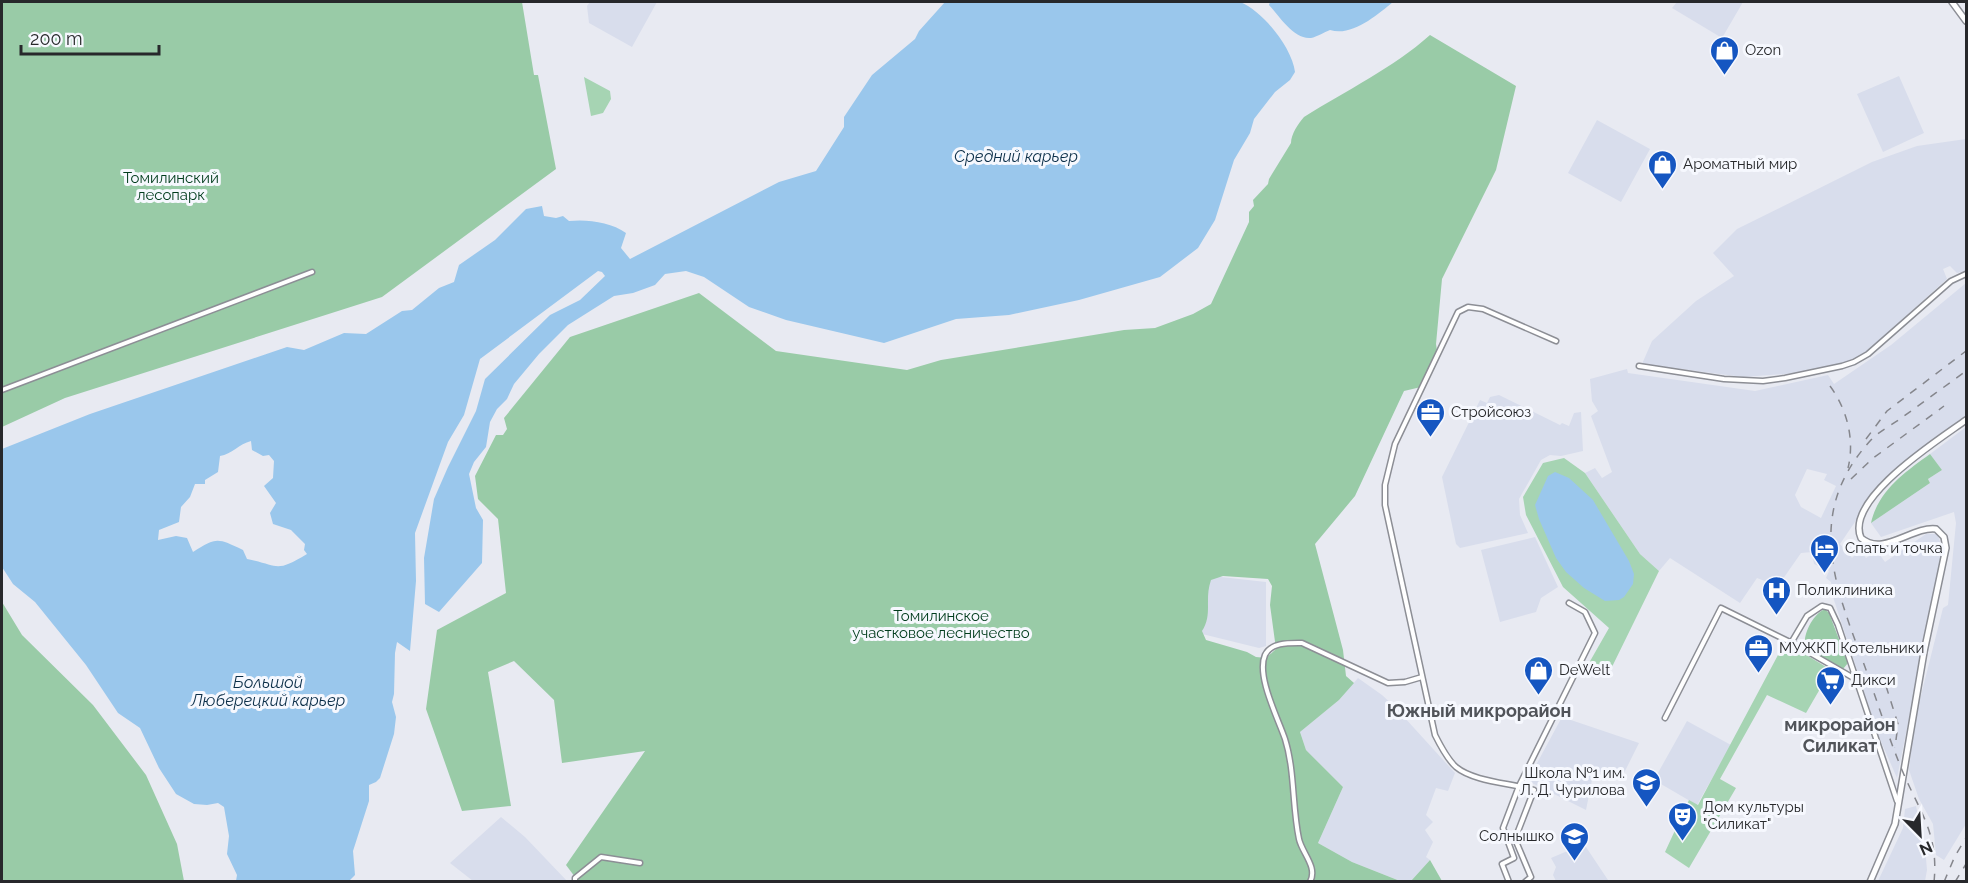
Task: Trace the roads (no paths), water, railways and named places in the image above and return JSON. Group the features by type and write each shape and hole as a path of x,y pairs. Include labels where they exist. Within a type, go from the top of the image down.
{"street":[{"path":"1952,2 1966,21"},
{"path":"2,390 312,272"},
{"path":"1639,366 1747,381 1785,378 1854,363 1868,354 1951,281 1966,274"},
{"path":"1525,882 1531,878 1515,839 1534,790 1483,779 1456,767 1435,735 1385,505 1385,485 1395,444 1456,316 1462,309 1473,307 1483,309 1556,341"},
{"path":"1870,882 1892,831 1924,652 1945,558 1946,542 1941,533 1929,528 1891,542 1868,543 1859,536 1859,525 1865,510 1877,493 1902,466 1966,420"},
{"path":"1509,882 1502,864 1514,858 1503,828 1519,786 1595,633 1585,612 1569,603"},
{"path":"1791,642 1807,616 1822,606 1830,608 1857,680 1897,801"},
{"path":"1665,718 1721,608 1791,642 1857,680"},
{"path":"1310,882 1313,876 1311,866 1299,841 1290,759 1264,675 1263,661 1266,652 1274,646 1302,643 1388,683 1405,682 1422,677"},
{"path":"575,882 575,878 601,856 640,863"}],"water":[{"path":"945,2 1240,2 1258,13 1275,31 1293,62 1295,72 1290,80 1275,92 1254,119 1250,133 1234,160 1215,220 1198,248 1160,277 1079,300 1009,315 956,319 884,343 786,320 749,307 704,277 686,271 665,274 655,285 633,293 614,296 568,325 539,354 514,384 507,399 497,409 490,422 486,447 474,462 469,474 476,508 483,520 482,563 439,612 425,604 424,558 434,499 476,411 485,379 550,315 580,300 605,276 598,271 480,359 464,415 448,442 415,533 416,581 410,651 397,642 392,702 396,717 394,734 380,778 369,785 369,801 353,851 355,875 349,881 236,881 237,875 227,854 229,836 224,807 218,803 194,804 176,794 159,768 140,728 118,713 86,665 35,602 13,584 2,567 2,449 90,414 287,347 304,350 344,333 366,334 402,311 412,310 439,288 454,282 459,265 495,240 526,209 542,206 544,216 556,218 563,216 569,221 599,222 620,229 626,233 621,248 630,259 779,182 816,171 844,127 844,117 872,75 915,39 919,31","holes":["251,441 252,450 263,456 269,455 274,461 273,478 264,486 276,503 270,513 273,524 291,530 305,544 304,550 307,554 289,564 272,566 247,559 243,550 222,541 207,544 193,552 187,538 176,536 158,540 159,530 179,522 181,507 190,497 195,484 205,484 205,480 218,472 220,456"]},
{"path":"1270,2 1393,2 1355,28 1330,30 1316,37 1305,38 1282,21 1269,5"},
{"path":"1555,472 1569,478 1593,500 1629,561 1634,574 1633,584 1619,600 1605,601 1584,588 1566,572 1556,558 1535,505 1548,476"}],"railway":[{"path":"1866,439 1887,411 1966,351"},
{"path":"1934,882 1935,865 1931,836 1897,757 1844,608 1831,551 1832,523 1837,496 1850,468 1870,441 1966,371"},
{"path":"1830,386 1841,405 1848,425 1851,447 1848,468"},
{"path":"1851,479 1872,459 1944,406"},
{"path":"1886,686 1898,724 1895,748"},
{"path":"1944,882 1966,838"},
{"path":"1955,882 1966,864"}],"place":[{"name":"Ozon","path":"1724,76"},
{"name":"Ароматный мир","path":"1662,190"},
{"name":"Стройсоюз","path":"1430,438"},
{"name":"Спать и точка","path":"1824,574"},
{"name":"Поликлиника","path":"1776,616"},
{"name":"МУЖКП Котельники","path":"1758,674"},
{"name":"DeWelt","path":"1538,696"},
{"name":"Дикси","path":"1830,706"},
{"name":"Школа №1 им. Л. Д. Чурилова","path":"1646,808"},
{"name":"Дом культуры \"Силикат\"","path":"1682,842"},
{"name":"Солнышко","path":"1575,862"}],"district":[{"name":"Южный микрорайон","path":"1479,711"},
{"name":"микрорайон Силикат","path":"1840,735"}],"water label":[{"name":"Средний карьер","path":"1016,156"},
{"name":"Большой Люберецкий карьер","path":"268,691"}],"park label":[{"name":"Томилинский лесопарк","path":"171,186"},
{"name":"Томилинское участковое лесничество","path":"941,624"}]}
